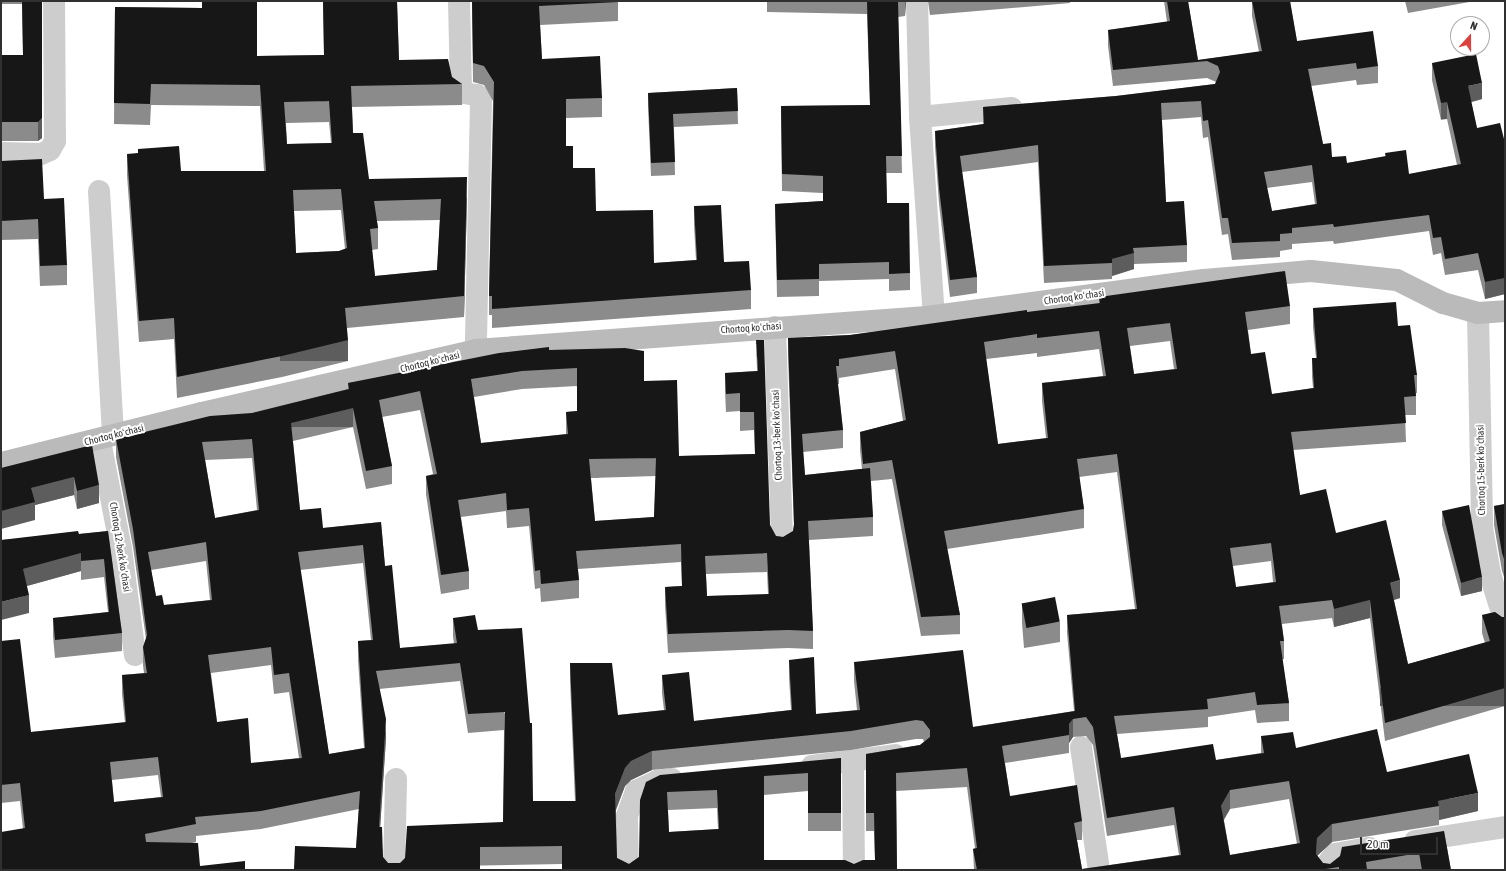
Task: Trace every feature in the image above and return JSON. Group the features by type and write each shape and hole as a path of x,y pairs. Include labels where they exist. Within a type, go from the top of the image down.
{"main road":[{"name":"Chortoq koʻchasi","path":"1,463 476,350 934,316 1204,280 1311,271 1397,280 1443,303 1478,313 1505,311"}],"street":[{"path":"1,153 41,154 50,150 55,141 54,1"},
{"path":"459,1 461,90 477,95 481,101 476,350"},
{"path":"917,1 920,117 934,316"},
{"path":"920,117 1029,107"},
{"name":"Chortoq 12-berk koʻchasi","path":"99,191 106,438 135,655"},
{"name":"Chortoq 15-berk koʻchasi","path":"1478,313 1482,528 1490,574 1505,623"},
{"name":"Chortoq 13-berk koʻchasi","path":"775,327 782,543"},
{"path":"1081,747 1100,870"},
{"path":"791,768 853,762 918,751"},
{"path":"853,762 854,870"},
{"path":"628,870 627,816 636,791 657,781 696,777"},
{"path":"394,870 396,780"},
{"path":"1328,870 1327,864 1335,854 1505,827"}],"building":[{"path":"22,1 42,1 42,118 38,122 1,122 1,55 23,55"},
{"path":"202,1 257,1 257,56 324,55 323,1 397,1 399,60 448,59 452,77 462,84 351,86 353,133 363,133 369,179 467,177 464,296 345,308 348,340 282,356 177,377 174,318 139,321 127,154 138,153 138,149 179,146 181,171 266,171 260,85 151,84 150,104 114,103 115,7 202,8","holes":["329,101 332,143 287,144 284,102","341,189 347,248 339,251 296,253 293,190","441,199 437,270 375,276 370,229 378,228 374,201"]},
{"path":"472,1 618,1 539,6 542,59 600,56 602,98 566,99 566,146 573,146 573,168 595,168 596,211 653,210 654,263 697,260 694,206 721,205 724,262 749,261 751,290 492,309 492,296 489,296 494,82 484,66 473,63"},
{"path":"867,1 898,1 902,156 886,156 887,203 909,203 910,273 889,274 889,262 819,264 819,279 777,280 775,204 823,201 823,176 782,174 781,106 870,105"},
{"path":"1167,1 1188,1 1198,60 1262,51 1252,1 1290,1 1297,41 1373,31 1378,66 1357,69 1356,63 1308,69 1323,144 1331,143 1332,157 1346,156 1347,163 1386,156 1385,153 1406,150 1409,174 1461,164 1447,102 1441,103 1432,63 1466,56 1476,56 1482,83 1468,86 1477,128 1500,123 1505,143 1505,278 1485,282 1478,253 1445,259 1441,237 1433,238 1429,215 1334,227 1333,224 1292,228 1292,233 1280,234 1280,241 1232,243 1228,218 1222,218 1208,120 1203,121 1201,101 1161,103 1166,202 1184,201 1187,245 1133,248 1134,253 1112,259 1112,263 1044,266 1038,145 960,156 977,277 950,280 939,188 935,131 984,124 983,107 1116,96 1215,84 1220,72 1218,66 1207,61 1113,70 1108,30 1170,21","holes":["1312,165 1317,204 1272,211 1264,172"]},
{"path":"737,88 738,111 673,114 675,162 651,163 648,93"},
{"path":"42,159 44,199 64,198 67,265 40,266 38,219 1,221 1,161"},
{"path":"1285,271 1290,306 1245,312 1251,354 1265,352 1272,394 1314,388 1312,358 1317,358 1313,308 1396,302 1398,326 1410,325 1417,375 1414,375 1416,396 1404,397 1406,423 1291,432 1300,495 1326,489 1336,533 1386,520 1400,580 1390,583 1408,664 1490,641 1482,615 1495,612 1502,617 1505,617 1505,688 1385,723 1370,600 1334,609 1332,600 1279,606 1284,641 1280,641 1289,703 1257,705 1255,692 1207,699 1208,709 1114,716 1121,758 1213,744 1216,760 1264,753 1261,736 1293,732 1296,748 1377,729 1387,772 1469,754 1478,793 1438,801 1439,806 1332,824 1317,838 1316,854 1323,863 1330,864 1340,856 1342,847 1444,831 1451,870 1422,870 1419,853 1366,862 1367,870 1339,870 1339,867 1319,870 977,870 973,849 977,848 967,768 896,773 897,870 562,870 562,846 480,847 480,870 289,870 294,869 295,846 356,848 360,791 261,811 195,817 196,824 145,834 146,842 198,843 200,866 245,861 245,870 1,870 1,832 25,828 20,783 1,785 1,641 20,639 31,732 126,722 122,675 147,673 143,647 147,635 133,529 116,439 210,416 252,413 349,389 348,383 499,353 549,347 549,350 625,348 644,351 644,381 677,380 679,456 755,454 754,412 740,412 740,393 726,394 725,373 758,371 756,340 764,340 770,525 776,536 783,537 793,531 794,524 788,338 850,335 1027,310 1027,312 1100,303 1099,297","holes":["1170,323 1177,369 1134,374 1127,328","1099,331 1106,376 1042,383 1048,438 998,444 984,342 1037,334 1037,338","895,351 906,420 860,432 863,464 892,460 921,617 960,615 944,531 1084,509 1077,459 1117,454 1137,609 1067,615 1075,711 973,727 963,650 854,662 860,710 816,714 814,657 789,660 792,710 694,721 689,672 662,675 666,710 618,715 612,663 570,663 576,801 533,801 532,723 530,723 522,628 478,630 475,615 453,618 457,643 400,648 392,565 385,566 381,522 323,528 321,508 300,510 291,423 353,408 366,471 392,466 379,400 420,391 437,474 426,476 441,575 469,571 458,500 506,493 507,510 529,508 535,571 540,570 541,584 579,580 576,551 681,544 682,586 665,587 668,634 788,630 813,631 808,521 873,517 870,468 805,475 802,434 843,430 836,366 839,366 839,359","577,368 577,411 566,412 568,434 481,443 471,379 522,371","252,439 259,510 215,518 202,442","656,458 654,517 595,521 589,459","206,542 212,600 164,605 162,595 156,596 148,552","1271,543 1276,582 1236,587 1230,548","363,545 373,640 358,641 365,748 329,754 298,552","767,553 769,594 707,596 705,556","271,647 274,675 289,673 302,758 251,763 248,718 217,722 208,655","460,663 468,714 505,712 503,822 407,826 405,858 400,863 388,863 383,857 382,827 379,827 386,719 376,671","1086,717 1093,727 1107,818 1174,807 1181,855 1082,869 1074,823 1082,821 1077,785 1010,796 1002,746 1069,735 1069,724 1073,719","916,720 923,721 930,730 930,737 920,745 866,754 866,813 874,813 875,860 863,860 854,864 845,860 764,860 764,776 808,773 808,813 841,813 841,758 660,775 646,782 640,800 639,857 629,864 617,858 615,794 625,768 631,761 652,751 851,731","158,757 163,797 114,802 110,762","1289,781 1300,843 1230,855 1221,806 1230,790","717,790 719,829 669,832 667,792"]},
{"path":"92,445 99,485 77,491 74,477 31,488 35,502 1,511 1,468"},
{"path":"1505,504 1505,562 1502,553 1494,506"},
{"path":"1469,505 1482,577 1461,583 1442,511"},
{"path":"78,531 79,534 108,531 122,633 55,640 53,618 109,612 104,559 81,561 81,553 23,569 29,595 1,602 1,540"},
{"path":"1055,597 1060,622 1026,628 1022,603"}]}
